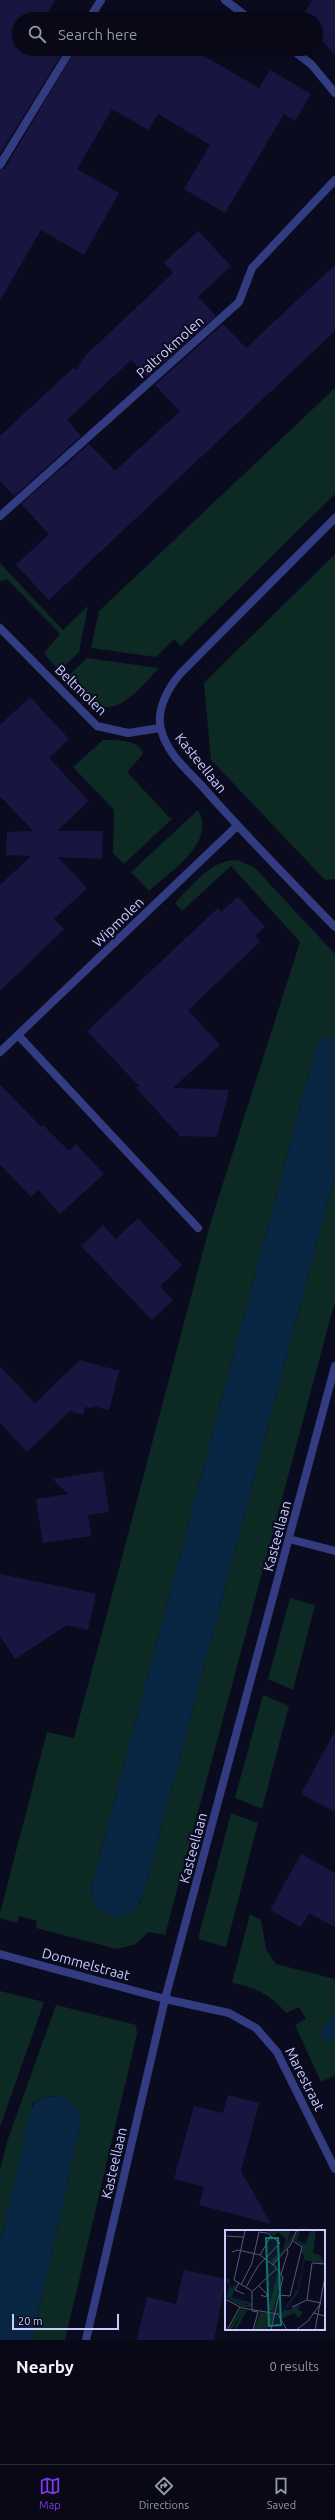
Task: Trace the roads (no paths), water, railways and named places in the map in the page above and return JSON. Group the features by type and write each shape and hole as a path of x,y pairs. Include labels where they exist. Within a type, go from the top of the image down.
{"street":[{"path":"93,12 101,0"},
{"path":"225,0 241,12"},
{"path":"0,165 67,56"},
{"path":"300,56 311,64 335,93"},
{"name":"Paltrokmolen","path":"0,516 240,302 252,268 335,180"},
{"name":"Kasteellaan","path":"335,518 180,674 168,688 162,707 160,728 167,746 236,827 335,927"},
{"name":"Beltmolen","path":"0,628 97,726 128,733 160,728"},
{"name":"Wipmolen","path":"0,1052 236,827"},
{"path":"18,1035 198,1228"},
{"name":"Kasteellaan","path":"86,2340 165,1999 290,1540 335,1366"},
{"path":"290,1540 335,1551"},
{"name":"Dommelstraat","path":"0,1954 165,1999"},
{"name":"Marestraat","path":"165,1999 229,2013 256,2028 277,2052 335,2168"}],"water":[{"path":"335,1036 335,1174 143,1896 135,1910 118,1918 106,1914 98,1909 92,1895 91,1888 317,1043 319,1040"},
{"path":"335,2014 335,2040 326,2040 319,2033"},
{"path":"57,2096 73,2104 80,2116 81,2122 32,2340 0,2340 0,2244 30,2112 34,2104 40,2099"}]}
